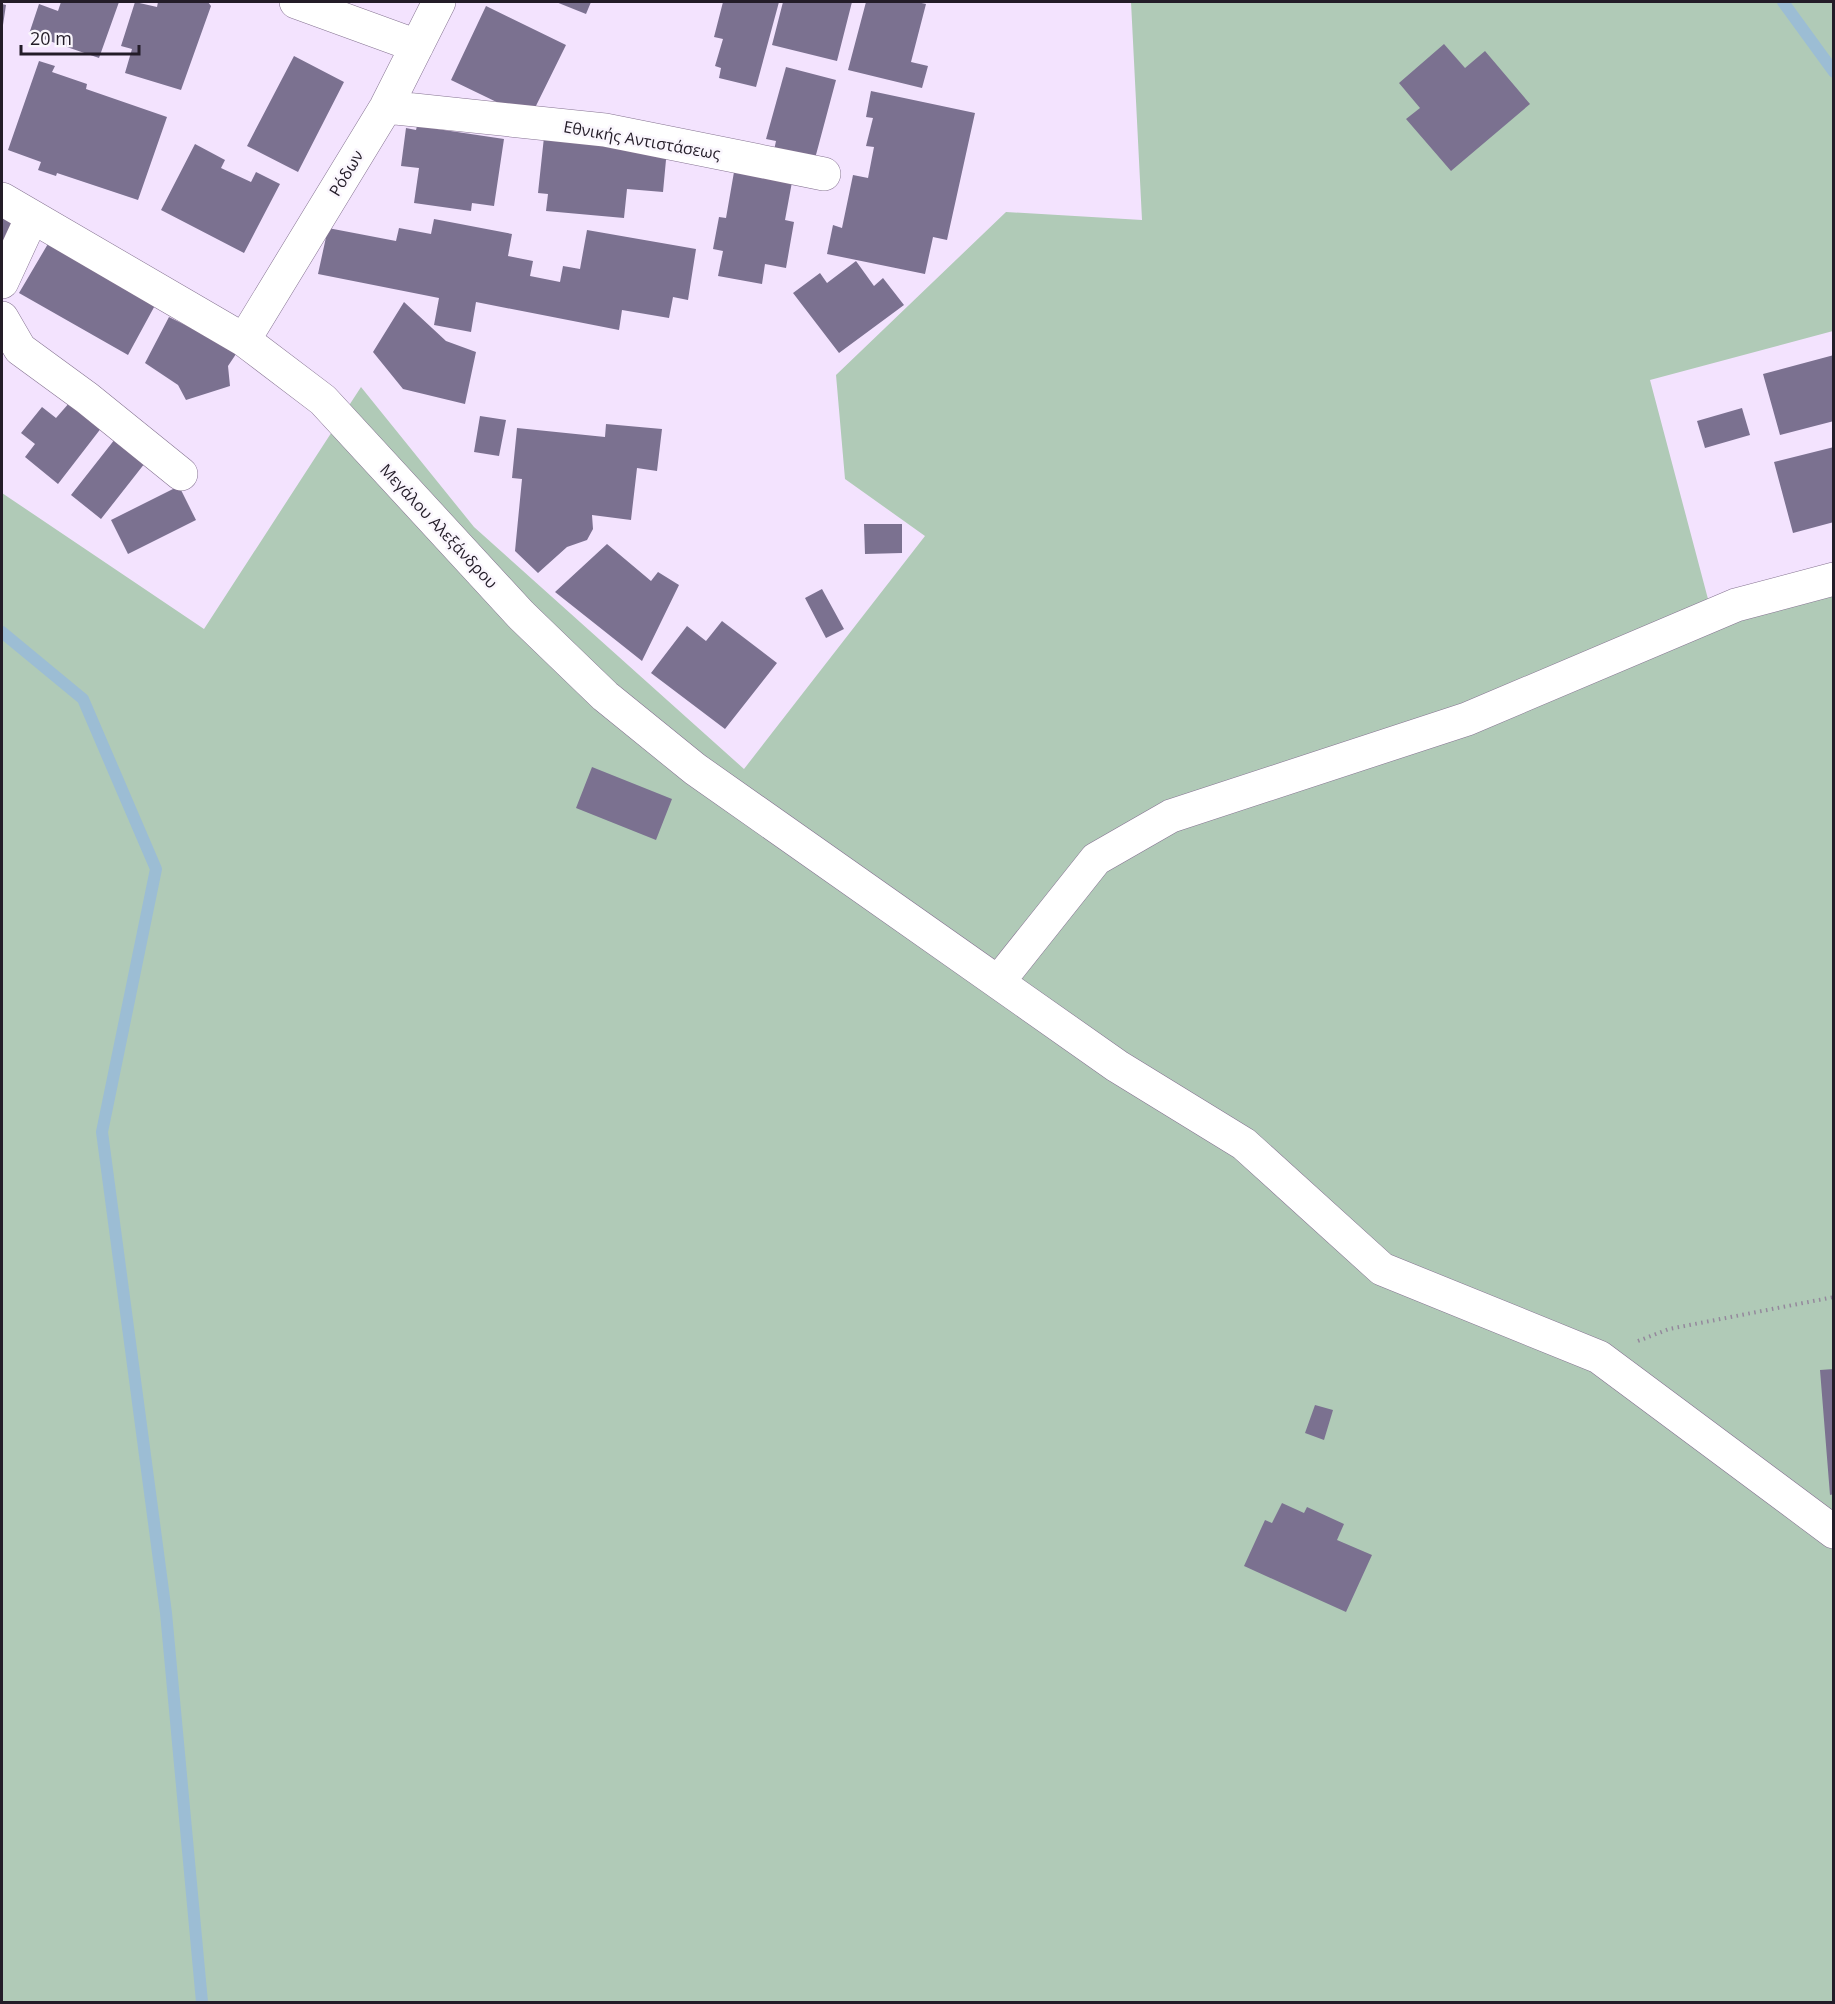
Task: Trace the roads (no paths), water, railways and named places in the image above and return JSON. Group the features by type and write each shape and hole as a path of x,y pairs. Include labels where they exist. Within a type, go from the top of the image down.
{"street":[{"path":"296,2 417,46"},
{"name":"Ρόδων","path":"244,340 386,107 439,2"},
{"name":"Εθνικής Αντιστάσεως","path":"386,107 605,130 824,174"},
{"name":"Μεγάλου Αλεξάνδρου","path":"2,199 244,340 323,400 521,615 605,696 695,769 1117,1066 1244,1144 1382,1269 1599,1357 1833,1532"},
{"path":"2,282 32,217"},
{"path":"2,318 20,349 87,398 181,474"},
{"path":"998,982 1096,859 1171,816 1467,719 1736,605 1833,579"}],"waterway":[{"path":"1783,2 1834,72"},
{"path":"2,632 83,699 156,869 102,1132 166,1613 202,2002"}]}
